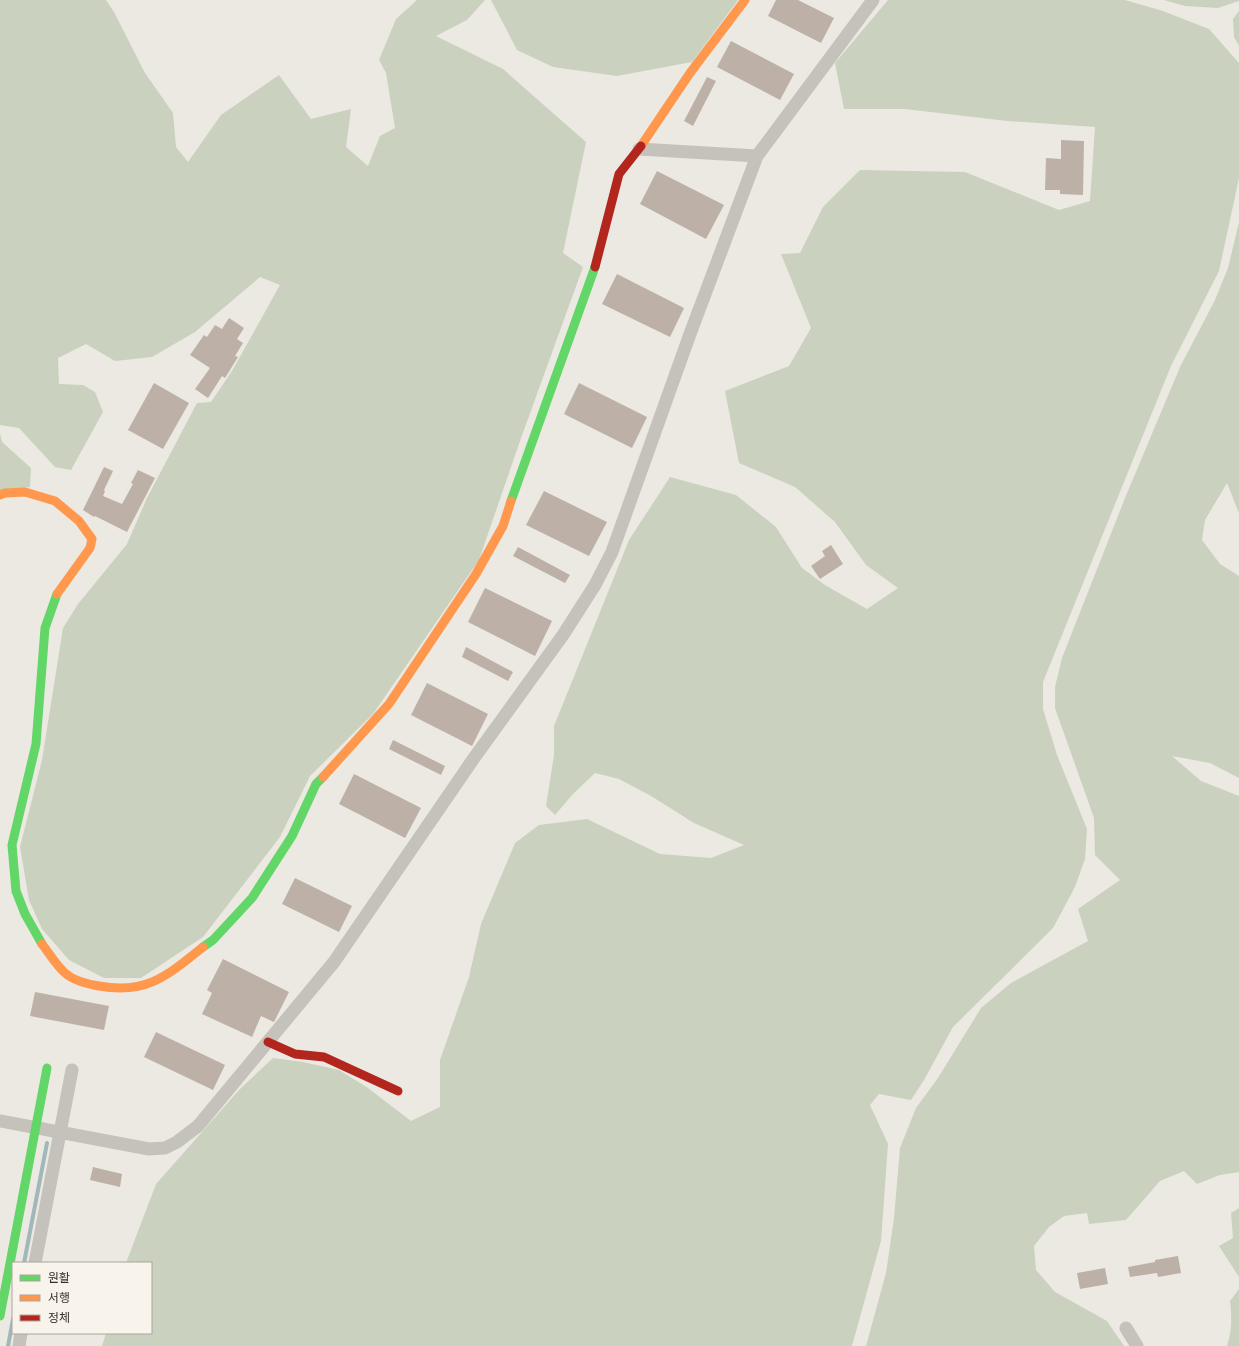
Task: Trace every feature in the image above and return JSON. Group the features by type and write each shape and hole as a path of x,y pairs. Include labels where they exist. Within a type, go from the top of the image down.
{"street":[{"path":"0,495 5,493 25,492 56,501 79,521 92,539 90,548 57,594 45,628 36,744 12,845 16,891 25,914 38,939 65,973 84,982 111,988 143,986 166,976 213,940 252,898 292,836 316,784 389,704 476,574 503,526 598,258 619,174 639,149 690,73 746,0"},
{"path":"0,1121 149,1149 165,1148 177,1142 198,1126 334,962 474,758 563,635 595,584 612,552 687,341 757,156 873,0"},
{"path":"639,149 757,156"},
{"path":"268,1042 296,1054 324,1057 398,1091"},
{"path":"0,1316 47,1068"},
{"path":"35,1262 72,1070"},
{"path":"1126,1328 1137,1346"},
{"path":"19,1346 21,1334"}],"green space":[{"path":"0,0 106,0 114,12 145,73 173,113 176,147 188,162 221,115 279,75 311,119 351,109 346,147 368,166 380,136 395,128 386,73 379,60 396,19 417,0 485,0 467,20 436,36 503,69 586,142 563,253 583,267 479,560 373,714 310,776 280,837 203,937 141,978 104,978 69,960 42,929 29,900 20,847 42,760 63,628 78,604 127,544 147,498 197,403 211,402 232,371 280,285 260,277 195,332 152,357 115,361 86,344 58,358 59,384 83,385 95,392 103,412 71,470 55,467 19,428 0,425"},
{"path":"491,0 738,0 692,62 617,76 553,67 517,50"},
{"path":"888,0 1125,0 1163,11 1209,29 1239,63 1239,178 1219,271 1171,366 1043,682 1043,709 1057,755 1087,829 1085,859 1075,887 1053,928 953,1027 924,1080 911,1100 879,1094 870,1105 888,1144 881,1241 852,1346 102,1346 106,1334 152,1334 152,1262 126,1262 156,1184 240,1089 273,1058 303,1062 339,1070 368,1088 411,1121 440,1107 440,1060 469,977 481,924 515,843 539,825 587,819 660,854 711,858 744,845 694,823 651,796 619,779 595,773 573,794 555,815 546,806 554,755 554,726 629,540 670,477 736,495 776,527 802,568 825,585 867,609 898,588 866,565 835,522 795,487 739,463 725,391 789,366 811,328 781,254 800,253 823,207 860,170 965,172 1059,210 1090,201 1095,127 1007,121 905,109 844,109 835,63"},
{"path":"1164,0 1239,1 1218,8 1185,6"},
{"path":"1239,11 1239,46 1234,37 1233,19"},
{"path":"1239,222 1239,513 1227,483 1205,520 1202,540 1220,564 1239,576 1239,778 1210,763 1172,756 1201,781 1239,796 1239,1172 1220,1175 1197,1184 1184,1171 1160,1181 1126,1220 1089,1224 1087,1213 1064,1216 1049,1227 1034,1246 1036,1270 1055,1292 1107,1321 1124,1346 866,1346 886,1273 894,1218 900,1148 916,1108 938,1078 981,1008 1011,983 1088,941 1078,909 1120,880 1095,855 1094,818 1055,708 1055,687 1062,658 1125,498 1180,367 1215,300 1228,268"},
{"path":"0,433 2,442 31,468 30,487 0,491"},
{"path":"1239,1208 1239,1277 1219,1246 1233,1238 1231,1213"},
{"path":"1239,1289 1239,1346 1227,1346 1231,1324 1230,1301"}],"building":[{"path":"776,0 798,0 834,18 821,43 768,16"},
{"path":"731,41 794,74 780,100 717,67"},
{"path":"707,77 716,81 693,126 684,121"},
{"path":"1061,140 1084,141 1083,195 1060,194 1060,190 1045,190 1046,158 1061,159"},
{"path":"657,171 724,205 706,239 640,204"},
{"path":"617,274 684,308 670,337 602,304"},
{"path":"229,318 244,328 237,339 243,343 235,356 238,357 225,378 222,376 208,398 195,389 210,368 190,355 204,335 207,337 215,325 222,329"},
{"path":"154,383 189,403 163,449 128,430"},
{"path":"579,383 647,417 632,448 564,414"},
{"path":"104,467 113,471 104,490 103,496 122,504 133,484 131,483 138,470 155,478 127,532 95,516 94,517 83,510"},
{"path":"544,491 607,522 589,556 526,525"},
{"path":"831,545 843,564 820,579 811,566 825,556 822,551"},
{"path":"518,547 570,575 565,583 513,556"},
{"path":"485,588 552,621 535,656 468,622"},
{"path":"466,647 513,672 508,681 462,657"},
{"path":"427,683 488,714 472,746 411,715"},
{"path":"393,740 445,766 441,775 389,749"},
{"path":"354,774 421,808 405,838 339,804"},
{"path":"295,878 352,906 339,932 282,904"},
{"path":"223,959 289,992 274,1022 261,1016 252,1037 202,1014 212,993 207,990"},
{"path":"35,992 109,1006 104,1030 30,1016"},
{"path":"156,1032 225,1065 213,1090 144,1057"},
{"path":"93,1167 122,1174 120,1187 90,1180"},
{"path":"1178,1256 1181,1273 1158,1277 1157,1273 1130,1277 1128,1267"},
{"path":"1105,1268 1108,1284 1080,1289 1077,1273"}],"waterway":[{"path":"24,1262 47,1143"},
{"path":"8,1346 12,1324"}],"traffic: fast":[{"path":"511,501 595,267"},
{"path":"42,944 25,914 16,891 12,845 36,744 45,628 57,594"},
{"path":"203,947 213,940 252,898 292,836 316,784 323,777"},
{"path":"0,1316 47,1068"}],"traffic: slow":[{"path":"641,146 690,73 745,0"},
{"path":"0,495 5,493 25,492 55,501 79,521 92,539 90,548 57,594"},
{"path":"323,777 389,704 476,574 503,526 511,501"},
{"path":"42,944 65,973 72,978 81,982 116,988 131,988 156,980 179,966 203,947"}],"traffic: jam":[{"path":"595,267 619,174 641,146"},
{"path":"268,1042 295,1054 324,1057 398,1091"}]}
